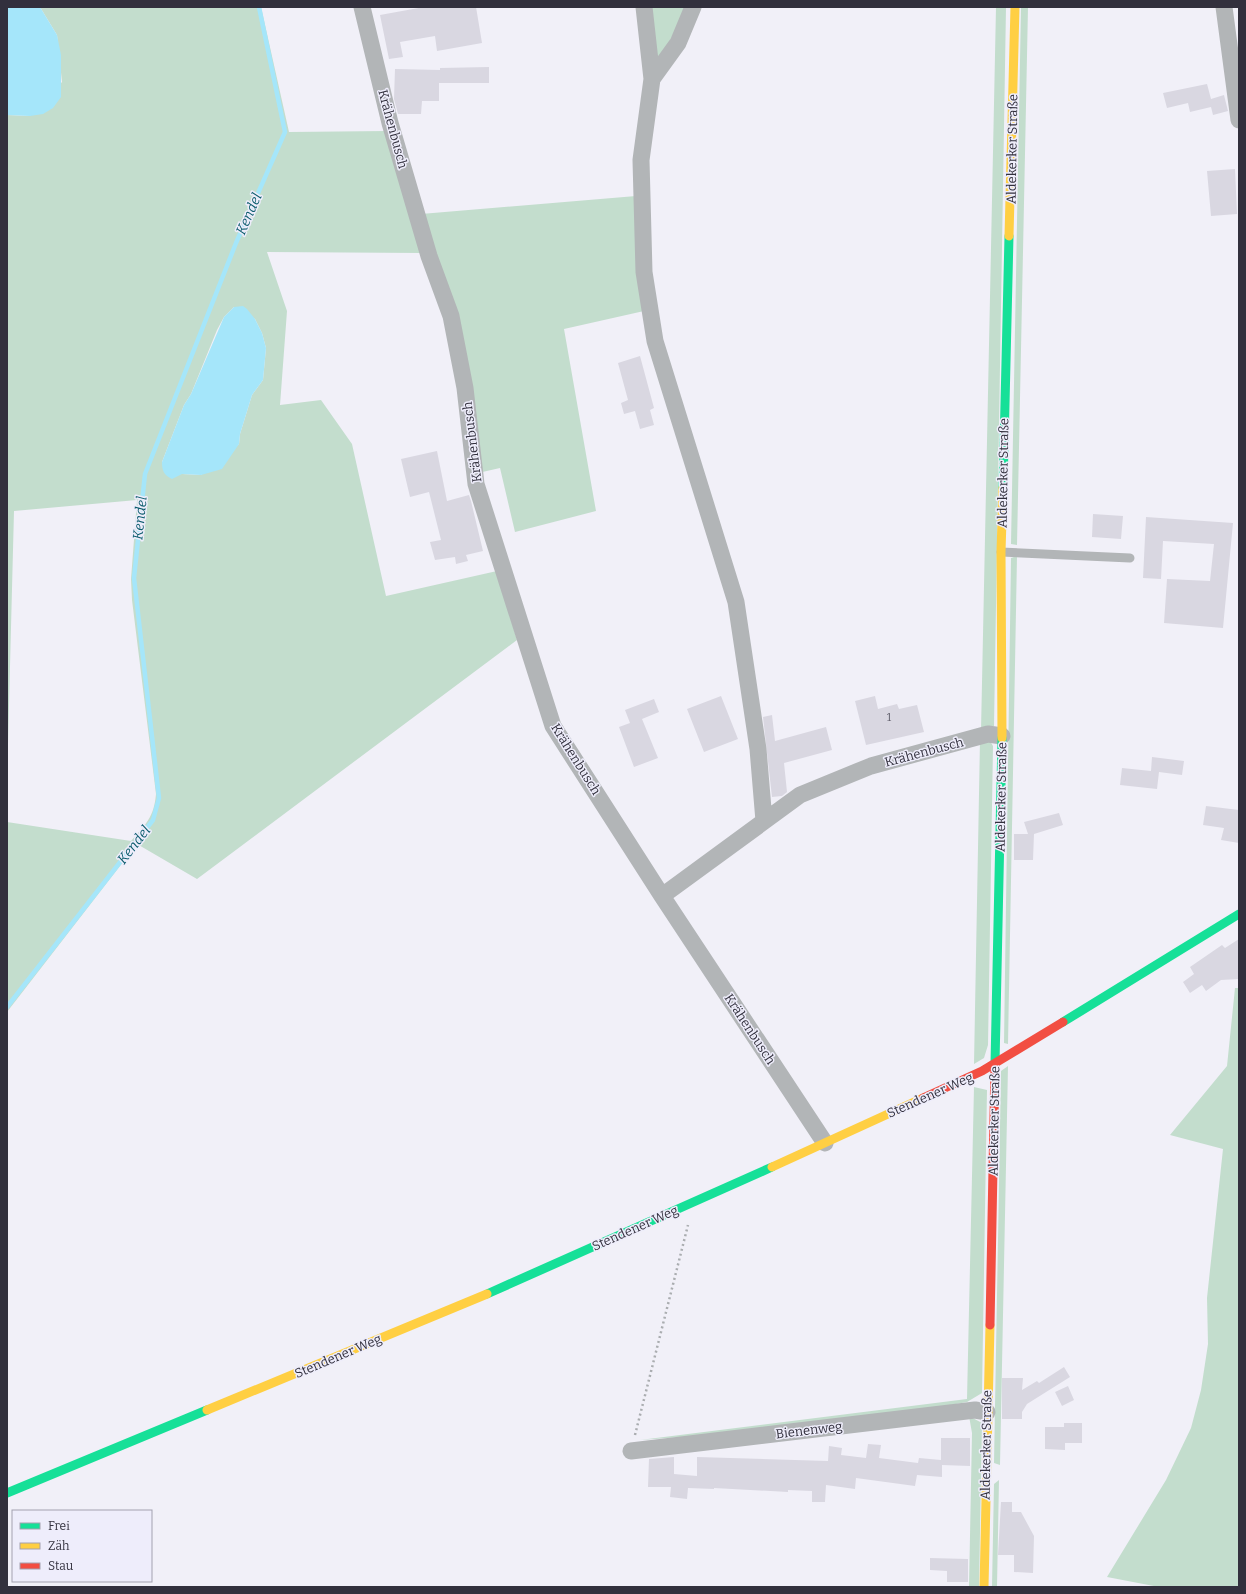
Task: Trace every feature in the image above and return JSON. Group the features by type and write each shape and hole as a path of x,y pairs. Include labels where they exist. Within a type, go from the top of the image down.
{"street":[{"name":"Krähenbusch","path":"362,7 390,123 429,256 451,316 465,388 476,484 553,726 662,896 825,1142"},
{"path":"644,7 652,79 641,160 644,272 655,341 736,602 758,749 764,821"},
{"path":"652,79 678,43 693,7"},
{"name":"Aldekerker Straße","path":"984,1587 1002,736 1001,552 1015,7"},
{"path":"1224,7 1239,120"},
{"name":"Krähenbusch","path":"662,896 800,795 871,766 988,734 1002,736"},
{"name":"Stendener Weg","path":"7,1493 466,1303 694,1203 996,1064 1239,914"},
{"name":"Bienenweg","path":"631,1451 975,1410 987,1412"}],"lane":[{"path":"1001,552 1130,558"}],"path":[{"path":"631,1451 694,1203"}],"green space":[{"path":"40,7 261,7 289,132 387,131 423,253 267,252 287,311 280,405 321,400 352,444 386,596 497,571 517,640 197,879 137,844 7,1012 7,822 131,841 148,820 153,809 156,794 132,600 131,579 137,500 14,511 7,783 7,115 30,116 62,82 57,35","holes":["234,307 255,319 262,333 266,348 263,380 252,395 240,434 239,444 201,475 182,474 162,462 184,405 191,394 217,330 224,317"]},
{"path":"651,7 687,7 658,64"},
{"path":"996,7 1006,7 994,726 981,731"},
{"path":"1021,7 1028,7 1017,545 1011,544"},
{"path":"636,196 644,311 564,329 596,511 515,532 500,468 478,473 421,214"},
{"path":"1017,556 1008,1044 1004,1043 1011,558"},
{"path":"980,740 990,741 993,746 988,1045 984,1058 974,1064"},
{"path":"1235,988 1239,988 1239,1587 1159,1587 1107,1577 1166,1480 1191,1428 1201,1390 1208,1344 1207,1298 1223,1149 1170,1135 1227,1066"},
{"path":"1008,1066 1000,1465 994,1463 1001,1071"},
{"path":"974,1087 987,1090 982,1393 967,1402 879,1418 777,1430 640,1440 967,1399"},
{"path":"969,1416 982,1423 979,1587 969,1587 972,1433"},
{"path":"999,1480 997,1587 992,1587 994,1484"}],"water":[{"path":"7,7 40,7 57,35 61,55 61,97 53,108 43,114 30,116 7,115"},
{"path":"243,306 255,319 262,333 266,348 263,380 252,395 240,434 239,444 222,469 201,475 182,474 172,479 164,472 162,462 184,405 191,394 224,317 234,307"}],"building":[{"path":"424,7 476,7 482,43 437,51 435,36 400,42 403,57 389,59 380,15"},
{"path":"489,67 489,83 439,83 439,101 422,101 421,114 398,114 394,99 395,69 440,70 440,68"},
{"path":"1207,84 1211,99 1224,95 1228,111 1213,115 1211,107 1190,112 1188,103 1167,108 1163,93"},
{"path":"1235,169 1237,214 1211,216 1207,171"},
{"path":"640,356 654,408 650,410 654,425 640,429 635,411 624,414 621,403 628,400 618,363"},
{"path":"437,451 447,501 469,495 483,551 466,555 468,561 456,564 455,557 435,560 430,542 441,540 429,492 410,497 401,459"},
{"path":"1093,514 1123,516 1121,539 1092,537"},
{"path":"1146,517 1233,523 1223,628 1164,623 1167,579 1210,581 1214,544 1163,541 1161,579 1143,578"},
{"path":"721,696 738,739 704,752 687,709"},
{"path":"875,696 878,709 897,704 899,709 917,705 924,732 866,745 855,701"},
{"path":"654,699 659,712 642,719 658,758 634,767 619,727 630,723 625,710"},
{"path":"772,715 775,741 826,727 832,750 784,763 787,792 782,796 772,797 763,717"},
{"path":"1152,757 1184,761 1182,775 1159,772 1157,789 1120,785 1122,768 1151,771"},
{"path":"1206,806 1239,810 1239,843 1221,840 1224,828 1203,825"},
{"path":"1059,813 1063,825 1034,834 1033,860 1014,860 1014,834 1028,834 1024,822"},
{"path":"1239,939 1239,979 1221,980 1206,991 1202,985 1190,993 1183,982 1194,974 1190,967 1222,945 1225,948"},
{"path":"1064,1367 1070,1377 1027,1404 1022,1412 1022,1419 1002,1419 1002,1378 1023,1378 1022,1390 1037,1381 1039,1383"},
{"path":"1068,1386 1074,1400 1062,1406 1055,1392"},
{"path":"1064,1423 1082,1423 1082,1443 1065,1443 1065,1450 1045,1449 1045,1427 1064,1427"},
{"path":"941,1438 970,1438 970,1466 942,1465 942,1477 917,1475 915,1486 856,1478 855,1489 826,1485 825,1502 812,1502 812,1491 788,1490 788,1492 688,1488 687,1499 670,1497 671,1487 648,1487 649,1459 674,1457 674,1474 697,1476 697,1457 828,1461 829,1446 842,1448 841,1455 866,1458 868,1444 881,1445 879,1458 918,1463 919,1458 941,1460"},
{"path":"1001,1502 1012,1502 1012,1512 1021,1512 1034,1536 1033,1573 1014,1572 1014,1555 998,1555"},
{"path":"930,1558 968,1559 968,1582 947,1582 947,1571 930,1570"}],"waterway":[{"name":"Kendel","path":"7,1007 153,820 159,798 134,578 145,474 236,243 285,132 259,7"}],"traffic: fast":[{"path":"1003,488 1009,236"},
{"path":"995,1064 1002,738"},
{"path":"1063,1022 1239,914"},
{"path":"487,1294 772,1167"},
{"path":"7,1493 207,1410"}],"traffic: slow":[{"path":"1009,236 1015,7"},
{"path":"1002,738 1001,552 1003,488"},
{"path":"772,1167 923,1098"},
{"path":"207,1410 487,1294"},
{"path":"984,1587 990,1325"}],"traffic: jam":[{"path":"923,1098 982,1071 1063,1022"},
{"path":"990,1325 995,1064"}]}
